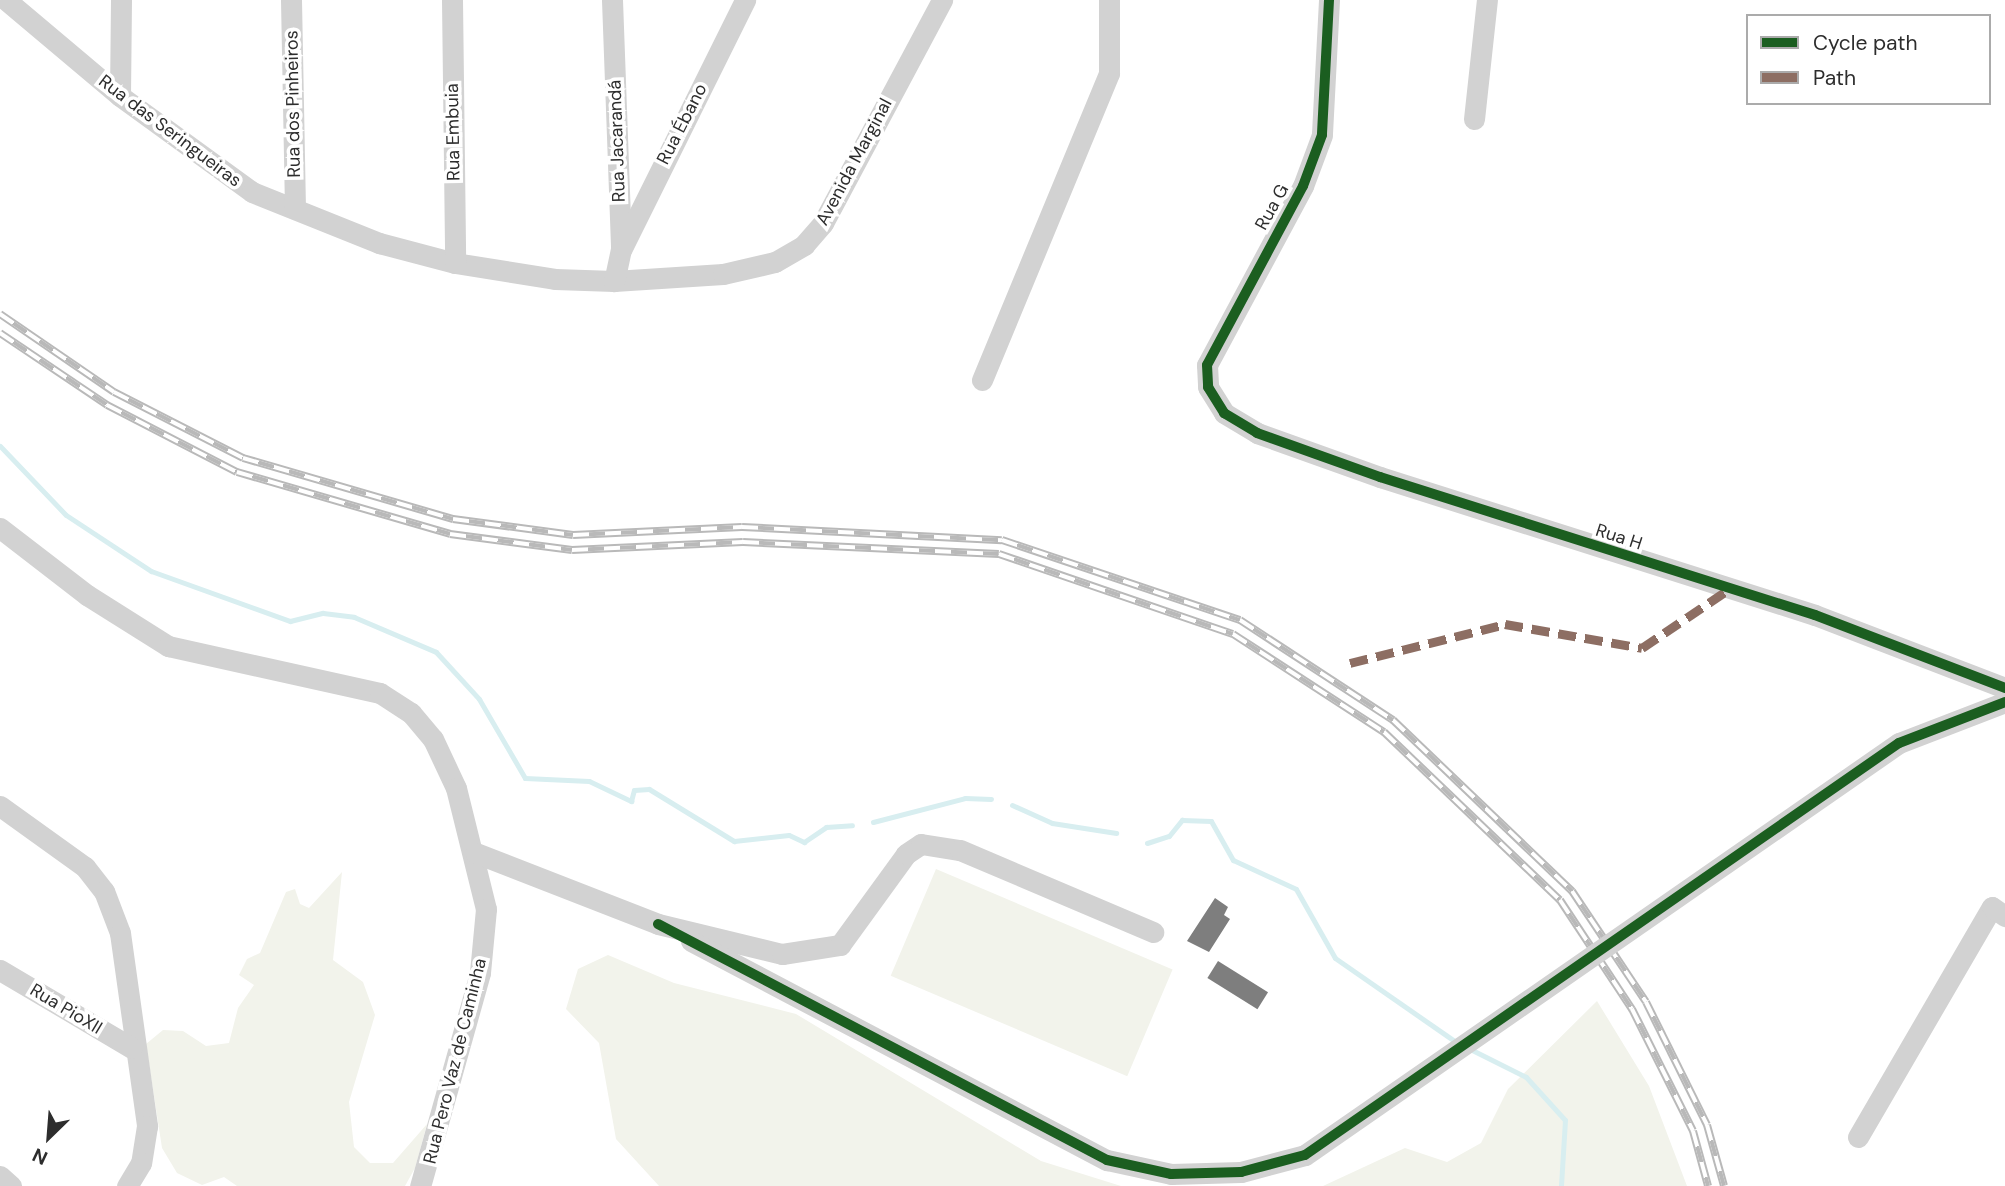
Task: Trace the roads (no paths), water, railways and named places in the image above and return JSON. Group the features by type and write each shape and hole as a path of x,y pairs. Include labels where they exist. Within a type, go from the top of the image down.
{"street":[{"name":"Rua das Seringueiras","path":"6,0 120,96 212,167 295,209 379,243 455,263 555,279 614,281 723,274"},
{"path":"120,96 121,0"},
{"name":"Rua dos Pinheiros","path":"291,0 295,209"},
{"name":"Rua Embuia","path":"452,0 455,263"},
{"name":"Rua Jacarandá","path":"612,0 621,249 614,281"},
{"name":"Rua Ébano","path":"621,249 745,0"},
{"name":"Avenida Marginal","path":"723,274 775,262 823,223 942,0"},
{"path":"982,380 1109,72 1109,0"},
{"name":"Rua G","path":"1224,414 1208,387 1208,365 1303,186 1322,135 1329,0"},
{"path":"1474,119 1487,0"},
{"name":"Rua H","path":"1224,414 1258,433 1380,477 1815,615 2005,688"},
{"name":"Rua Pero Vaz de Caminha","path":"0,528 87,595 169,646 337,680 380,693 411,713 448,768 476,853 486,909 480,973 420,1186"},
{"path":"476,853 658,924 1107,1160 1171,1174 1241,1172 1306,1155 1899,743 2005,702"},
{"path":"0,806 85,867 104,891 120,933 132,1048 148,1126 141,1163 127,1186"},
{"path":"658,924 782,954 840,945 906,854 934,844 1153,932"},
{"path":"1858,1137 1999,911"},
{"name":"Rua PioXII","path":"0,970 132,1048"},
{"path":"0,1176 11,1186"}],"waterway":[{"path":"0,446 66,515 151,571 290,621 323,613 354,617 436,652 479,699 525,778 589,781 631,801 634,790 649,789 734,841 789,835 804,842 826,827 852,825"},
{"path":"873,822 965,798 991,799"},
{"path":"1012,805 1052,823 1116,833"},
{"path":"1147,843 1169,836 1182,820 1211,821 1233,860 1296,889 1335,958 1456,1042"},
{"path":"1468,1048 1526,1077 1565,1120 1561,1186"}],"railway":[{"path":"0,314 114,392 243,458 453,519 573,535 742,527 1002,540 1240,620 1393,720 1572,891 1646,1002 1707,1125 1724,1186"},
{"path":"0,333 107,405 237,472 450,534 572,550 743,542 999,554 1233,634 1384,732 1560,900 1632,1009 1693,1131 1708,1186"}]}
